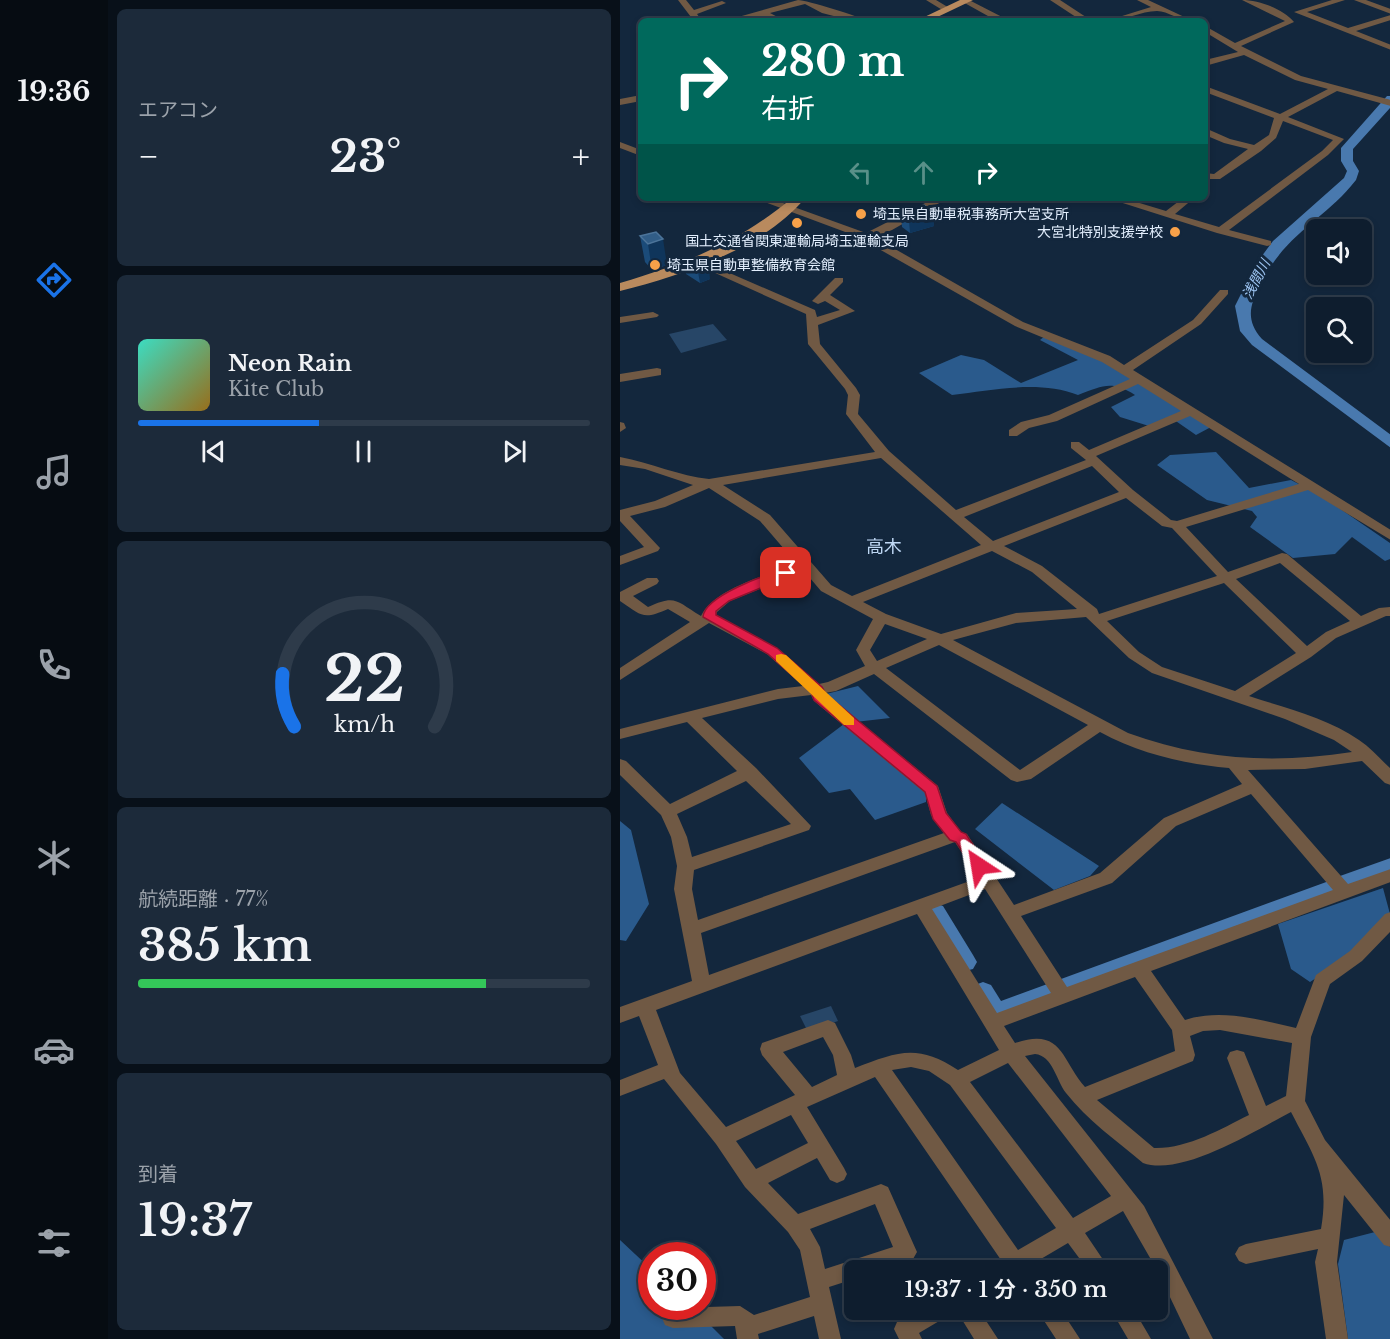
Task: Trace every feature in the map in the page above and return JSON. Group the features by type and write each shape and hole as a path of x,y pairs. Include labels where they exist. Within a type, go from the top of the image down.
{"main road":[{"path":"928,18 966,1"},
{"path":"620,287 698,263 748,239 796,201"}],"street":[{"path":"930,0 947,9"},
{"path":"1054,0 1083,18"},
{"path":"1141,0 1182,18"},
{"path":"1237,45 1290,22 1284,16 1246,0"},
{"path":"1284,16 1341,0"},
{"path":"1358,0 1391,14"},
{"path":"685,1 696,18"},
{"path":"740,18 803,1 825,11 852,18"},
{"path":"966,1 997,18"},
{"path":"693,13 722,3"},
{"path":"1130,18 1158,8"},
{"path":"760,12 773,18"},
{"path":"1300,12 1391,48"},
{"path":"1348,31 1391,14"},
{"path":"1208,30 1298,78 1388,102"},
{"path":"1208,62 1246,52"},
{"path":"1208,184 1273,136 1279,118 1335,88"},
{"path":"1208,90 1339,139 1325,153 1222,231"},
{"path":"620,102 638,99"},
{"path":"1208,132 1227,141 1258,149"},
{"path":"620,145 638,152"},
{"path":"1208,176 1216,177"},
{"path":"767,201 865,237 1019,324 1091,351 1391,536"},
{"path":"865,237 888,228 937,201"},
{"path":"1123,201 1267,243"},
{"path":"1169,214 1185,201"},
{"path":"698,263 811,317 849,312 823,295"},
{"path":"839,280 823,295 811,317 814,344 854,395 852,414 884,454 985,542 1037,569 1095,616 1134,655 1157,670 1324,729 1355,745 1388,772"},
{"path":"1125,370 1197,322 1224,292"},
{"path":"620,320 653,315"},
{"path":"620,378 657,372"},
{"path":"1013,433 1025,425 1053,418 1098,400 1139,379"},
{"path":"954,516 1091,458 1190,412"},
{"path":"1075,445 1128,493 1167,523 1177,525 1311,485"},
{"path":"620,561 653,548 621,514 660,504 709,483 884,454"},
{"path":"620,461 648,466 690,481 709,483 752,507 826,588 881,617 940,639 1100,725 1152,749 1236,766 1292,765 1367,755"},
{"path":"851,601 1128,493"},
{"path":"1177,525 1226,578 1306,654"},
{"path":"620,734 778,694 817,690 878,668 940,639 1016,618 1095,616 1226,578 1282,557 1360,622"},
{"path":"620,675 705,620 710,610 725,598 806,565"},
{"path":"652,581 623,596 647,614 669,603 772,651 817,690 819,697 932,790 939,815 955,836 961,838 1063,996"},
{"path":"1236,697 1306,654 1331,635 1384,611 1391,612"},
{"path":"881,617 863,650 872,665 1017,776 1025,775 1100,725"},
{"path":"686,866 803,826 690,716"},
{"path":"620,765 668,812 679,837 686,866 683,889 702,985"},
{"path":"1236,766 1345,892"},
{"path":"668,812 750,772"},
{"path":"1010,914 1106,878 1170,822 1253,786"},
{"path":"692,929 955,836"},
{"path":"994,1022 1391,875"},
{"path":"620,1015 989,881"},
{"path":"921,905 1011,1053 1137,1214 1202,1339"},
{"path":"1337,1339 1326,1262 1335,1212 1334,1193 1330,1171 1295,1101 1302,1036 1322,980 1356,956 1391,919"},
{"path":"1082,1097 1186,1055 1180,1033 1182,1030 1139,968"},
{"path":"645,1006 672,1077 723,1138 752,1181 795,1225 810,1247 830,1339"},
{"path":"1182,1030 1204,1023 1262,1027 1302,1036"},
{"path":"837,1173 821,1146 801,1100 769,1049 827,1028 842,1055 848,1078"},
{"path":"957,1079 1011,1053 1032,1046 1041,1046 1052,1052 1063,1064 1071,1084 1082,1097 1150,1157 1157,1159 1226,1137 1260,1117 1295,1101"},
{"path":"723,1138 848,1078 898,1060 911,1059 934,1064 957,1079 1093,1260"},
{"path":"1237,1059 1260,1117"},
{"path":"879,1067 1008,1260"},
{"path":"620,1088 669,1069"},
{"path":"752,1181 821,1146"},
{"path":"1318,1146 1391,1238"},
{"path":"795,1225 881,1193 906,1252 819,1281"},
{"path":"1025,1260 1126,1198"},
{"path":"1246,1254 1330,1237"},
{"path":"716,1317 740,1316 746,1322 748,1333 824,1303"},
{"path":"911,1339 905,1329 921,1320"},
{"path":"974,1320 986,1339"},
{"path":"1055,1320 1067,1338"},
{"path":"1128,1320 1140,1339"}],"shaded area":[{"path":"713,324 727,340 681,353 669,334"},
{"path":"1045,336 1100,359 1211,427 1196,435 1170,417 1149,426 1120,417 1111,407 1135,395 1119,387 1101,387 1078,395 1063,390 1032,387 952,395 919,373 961,355 984,360 1021,383 1078,360 1040,340"},
{"path":"1216,452 1249,488 1291,480 1320,495 1390,543 1390,559 1385,561 1352,537 1335,554 1293,558 1250,527 1257,517 1252,511 1207,500 1157,465 1170,455"},
{"path":"858,686 890,718 855,722 826,694"},
{"path":"844,724 926,791 926,802 875,820 850,789 829,793 799,758"},
{"path":"1002,803 1099,866 1090,876 1054,890 975,829"},
{"path":"620,821 631,830 649,904 626,941 620,940"},
{"path":"1383,888 1390,914 1353,954 1310,982 1291,969 1278,924"},
{"path":"831,1006 838,1021 808,1032 800,1016"},
{"path":"1379,1231 1390,1247 1390,1339 1348,1339 1338,1264 1344,1240"},
{"path":"620,1240 638,1257 638,1320 705,1320 724,1339 620,1339"}],"building":[{"path":"924,205 934,212 909,220 901,214 906,211"},
{"path":"656,232 663,239 648,244 640,236"},
{"path":"696,258 709,267 698,272 685,262"}],"waterway":[{"name":"浅間川","path":"1391,99 1347,148 1347,161 1353,171 1350,180 1278,244 1263,264 1242,306 1247,331 1257,342 1391,443"},
{"path":"1348,882 1391,866"},
{"path":"1067,986 1329,889"},
{"path":"935,912 965,962"},
{"path":"983,992 995,1013 998,1013 1052,991"}],"slow traffic":[{"path":"781,658 817,690 819,697 849,721"}],"place":[{"name":"埼玉県自動車税事務所大宮支所","path":"861,214"},
{"name":"国土交通省関東運輸局埼玉運輸支局","path":"797,223"},
{"name":"大宮北特別支援学校","path":"1175,232"},
{"name":"埼玉県自動車整備教育会館","path":"655,265"}],"district":[{"name":"高木","path":"884,547"}],"route":[{"path":"786,573 725,598 710,610 709,617 743,633 772,651 817,690 819,697 932,790 939,815 955,836 961,838 979,866"}]}
